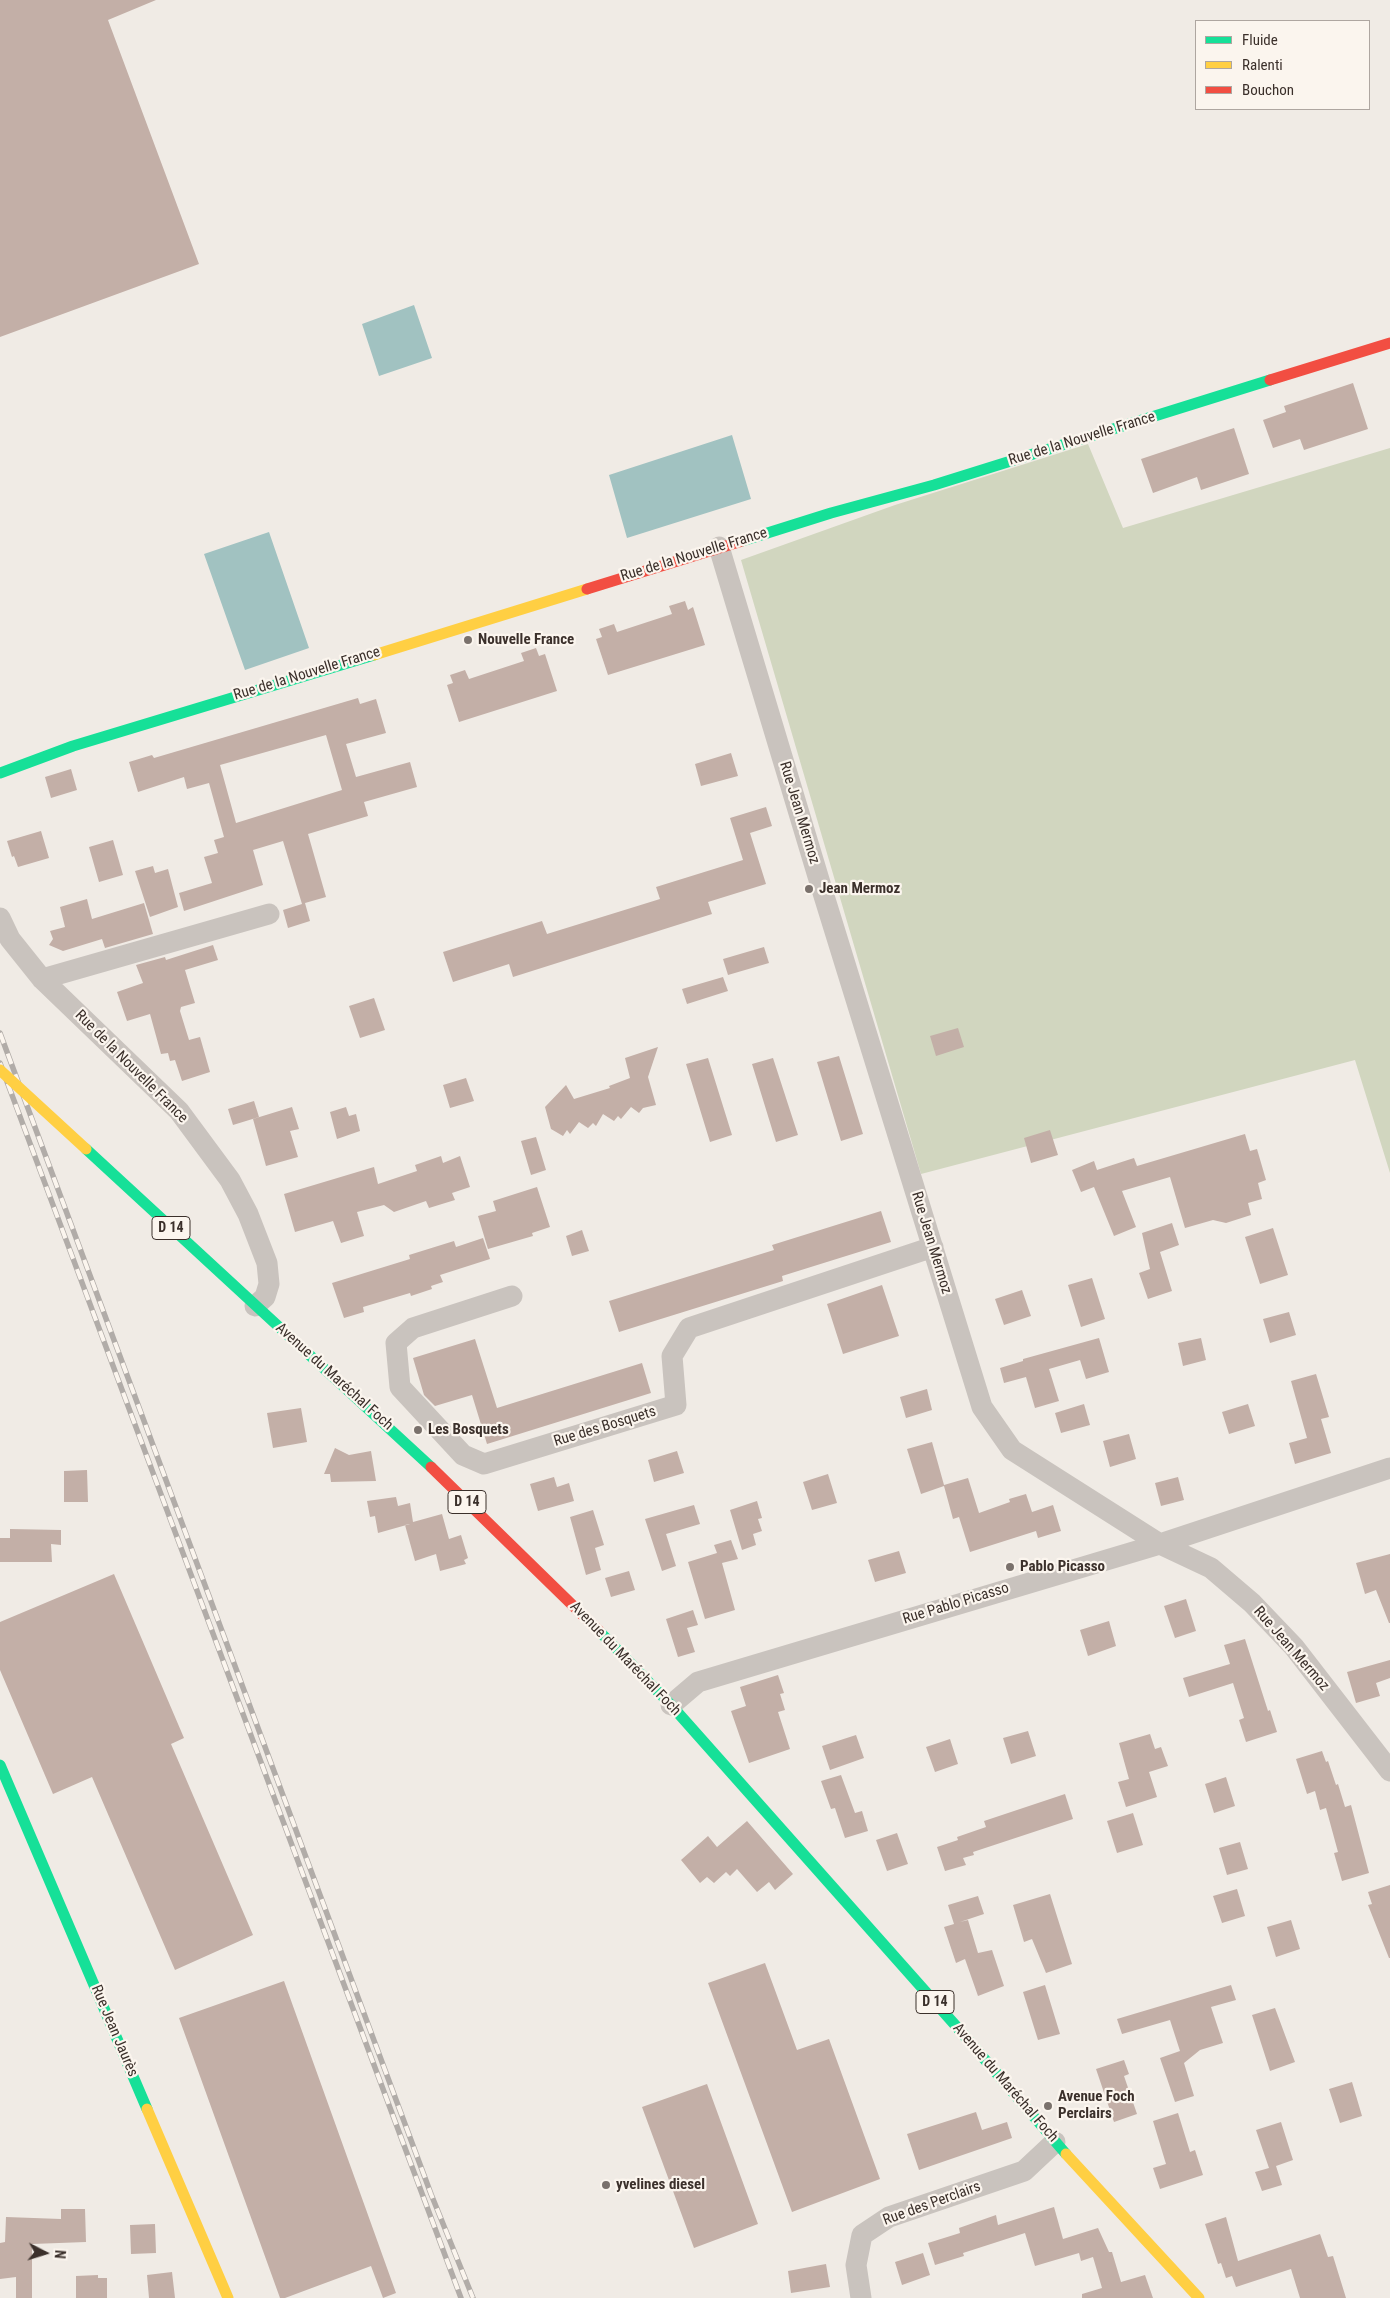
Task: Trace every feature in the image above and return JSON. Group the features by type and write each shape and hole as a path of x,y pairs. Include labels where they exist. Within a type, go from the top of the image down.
{"main road":[{"name":"Rue de la Nouvelle France","path":"0,773 72,746 476,624 719,547 934,485 1390,343"},
{"name":"Avenue du Maréchal Foch","path":"0,1070 404,1441 622,1653 671,1705 956,2026 1055,2142 1199,2298"},
{"name":"Rue Jean Jaurès","path":"0,1765 228,2298"}],"street":[{"name":"Rue Jean Mermoz","path":"719,547 817,874 982,1407 1012,1450 1160,1544 1211,1568 1258,1609 1294,1647 1390,1771"},
{"path":"42,979 269,914"},
{"name":"Rue de la Nouvelle France","path":"0,918 10,939 42,979 179,1111 230,1180 248,1214 267,1264 269,1284 265,1297 256,1306"},
{"name":"Rue des Bosquets","path":"512,1296 413,1328 396,1343 400,1387 463,1455 484,1464 676,1405 672,1356 689,1328 933,1247"},
{"name":"Rue Pablo Picasso","path":"671,1705 698,1682 1160,1544 1390,1468"},
{"name":"Rue des Perclairs","path":"861,2298 856,2265 862,2235 889,2217 1024,2172 1055,2142"}],"green space":[{"path":"1088,444 1123,528 1390,448 1390,1173 1355,1060 921,1174 741,560 895,505"}],"water":[{"path":"414,305 432,358 379,376 362,324"},
{"path":"732,435 751,499 627,538 609,475"},
{"path":"269,532 309,648 245,670 204,554"}],"building":[{"path":"0,0 156,0 108,20 199,264 0,337"},
{"path":"1353,383 1368,429 1304,450 1300,439 1273,448 1263,420 1286,412 1284,406"},
{"path":"1234,428 1249,474 1201,490 1197,477 1153,493 1141,459"},
{"path":"685,601 688,610 693,607 705,645 608,675 596,639 602,637 599,629 614,624 617,632 672,614 669,606"},
{"path":"536,648 539,656 545,654 557,691 459,722 447,685 453,683 450,675 465,670 469,679 524,661 521,653"},
{"path":"358,698 360,704 376,699 386,733 346,744 356,777 410,762 417,787 364,802 368,816 308,834 326,897 305,903 310,921 288,928 283,910 302,904 283,841 253,850 263,885 184,911 179,893 212,883 204,857 218,853 214,840 224,837 209,783 187,789 184,777 138,792 129,762 152,755 154,758","holes":["326,735 342,790 236,823 220,765"]},
{"path":"731,753 738,776 701,786 695,764"},
{"path":"71,769 77,790 51,798 45,777"},
{"path":"766,807 772,826 750,833 766,884 708,902 712,914 513,977 509,964 453,982 443,952 542,921 547,934 660,899 656,887 743,860 730,818"},
{"path":"41,831 49,858 18,867 14,856 12,857 7,841"},
{"path":"113,840 123,875 99,882 89,847"},
{"path":"153,866 155,873 168,869 178,907 150,917 135,871"},
{"path":"87,899 92,919 144,903 153,934 105,948 102,939 63,951 49,945 53,939 50,931 65,927 60,907"},
{"path":"213,945 218,960 185,970 195,1003 181,1007 180,1011 189,1040 200,1037 210,1072 182,1081 175,1060 170,1061 168,1053 161,1054 150,1014 127,1021 117,992 143,983 136,965 165,957 166,960"},
{"path":"764,947 769,963 728,975 723,959"},
{"path":"723,977 728,991 687,1004 682,989"},
{"path":"374,998 385,1030 360,1038 349,1006"},
{"path":"958,1028 964,1047 936,1056 930,1036"},
{"path":"658,1047 648,1077 656,1105 643,1108 639,1113 631,1107 621,1119 618,1116 614,1121 603,1114 596,1126 593,1123 588,1128 579,1122 570,1134 567,1130 563,1136 551,1129 545,1107 566,1085 574,1099 610,1088 609,1086 630,1078 625,1058"},
{"path":"839,1056 863,1134 841,1141 817,1062"},
{"path":"708,1058 732,1135 710,1142 686,1064"},
{"path":"773,1058 798,1135 776,1142 752,1064"},
{"path":"466,1078 474,1101 450,1108 443,1085"},
{"path":"254,1101 259,1117 233,1125 228,1109"},
{"path":"292,1107 299,1129 290,1131 298,1157 266,1166 253,1119"},
{"path":"346,1107 349,1116 356,1114 360,1131 337,1139 330,1112"},
{"path":"1050,1130 1058,1155 1031,1163 1024,1138"},
{"path":"1245,1134 1250,1151 1257,1149 1266,1180 1258,1183 1262,1199 1248,1203 1251,1215 1226,1223 1213,1220 1185,1228 1170,1177 1122,1191 1136,1227 1114,1236 1094,1187 1081,1192 1072,1170 1094,1161 1097,1170 1134,1158 1137,1166"},
{"path":"536,1137 546,1170 531,1175 521,1141"},
{"path":"441,1156 443,1163 460,1156 470,1187 452,1193 455,1200 429,1208 426,1201 394,1212 384,1205 357,1212 364,1236 341,1243 333,1221 295,1232 284,1194 374,1167 378,1184 417,1171 415,1165"},
{"path":"537,1187 550,1227 532,1233 533,1236 488,1249 478,1216 496,1211 493,1201"},
{"path":"881,1211 891,1242 782,1276 783,1281 619,1332 609,1301 774,1250 772,1245"},
{"path":"1172,1223 1179,1245 1160,1252 1172,1291 1148,1299 1139,1273 1150,1269 1142,1233"},
{"path":"1273,1228 1288,1275 1260,1284 1245,1237"},
{"path":"582,1230 589,1251 572,1256 566,1236"},
{"path":"483,1238 490,1259 440,1275 443,1282 431,1286 432,1289 411,1296 410,1293 363,1307 364,1312 344,1318 332,1283 410,1259 409,1255 454,1241 456,1247"},
{"path":"1092,1278 1105,1319 1081,1327 1068,1285"},
{"path":"882,1285 899,1336 843,1354 827,1304"},
{"path":"1022,1290 1031,1316 1004,1325 995,1299"},
{"path":"1289,1312 1296,1335 1270,1343 1263,1319"},
{"path":"1099,1338 1109,1372 1086,1379 1080,1360 1049,1369 1059,1401 1035,1408 1026,1377 1004,1383 1000,1368 1023,1361 1023,1359"},
{"path":"1201,1338 1206,1360 1183,1366 1178,1343"},
{"path":"475,1339 497,1408 642,1363 651,1393 487,1444 472,1395 435,1406 424,1395 413,1358"},
{"path":"1316,1374 1329,1417 1321,1419 1331,1453 1295,1464 1289,1443 1307,1438 1291,1381"},
{"path":"927,1389 932,1410 906,1418 900,1397"},
{"path":"1084,1404 1090,1425 1061,1433 1055,1413"},
{"path":"1248,1404 1255,1426 1229,1434 1222,1412"},
{"path":"301,1408 307,1442 273,1448 267,1413"},
{"path":"1129,1434 1136,1459 1110,1467 1103,1441"},
{"path":"932,1442 944,1485 968,1478 979,1513 1010,1502 1009,1499 1026,1494 1032,1512 1053,1505 1061,1531 1038,1538 1036,1531 970,1552 959,1517 953,1519 944,1486 921,1494 907,1449"},
{"path":"335,1448 349,1455 371,1451 376,1481 331,1482 330,1474 324,1474"},
{"path":"677,1451 684,1473 654,1482 648,1460"},
{"path":"87,1470 88,1502 64,1502 64,1471"},
{"path":"828,1474 837,1503 812,1510 803,1482"},
{"path":"554,1477 557,1487 569,1483 574,1501 538,1511 530,1484"},
{"path":"1178,1477 1184,1500 1161,1506 1155,1483"},
{"path":"396,1497 398,1506 410,1503 413,1522 442,1514 449,1539 461,1535 468,1558 464,1560 466,1564 440,1571 436,1554 415,1561 405,1525 378,1533 375,1516 370,1517 367,1501"},
{"path":"757,1501 762,1518 758,1519 762,1531 753,1534 756,1545 742,1550 730,1510"},
{"path":"694,1505 700,1524 666,1534 676,1566 662,1571 645,1519"},
{"path":"593,1510 604,1545 595,1548 601,1570 586,1575 570,1517"},
{"path":"10,1529 61,1530 61,1545 51,1544 52,1562 0,1562 0,1538 10,1538"},
{"path":"731,1540 738,1559 722,1563 735,1610 705,1619 688,1562 717,1553 714,1545"},
{"path":"899,1551 906,1573 875,1582 868,1560"},
{"path":"1390,1554 1389,1623 1376,1590 1365,1594 1356,1563"},
{"path":"629,1571 635,1590 611,1597 605,1578"},
{"path":"114,1574 184,1738 171,1744 253,1935 175,1970 92,1777 53,1794 0,1670 0,1622"},
{"path":"1186,1599 1196,1631 1175,1638 1164,1606"},
{"path":"693,1610 698,1625 687,1628 695,1652 678,1657 666,1619"},
{"path":"1109,1621 1116,1646 1088,1656 1080,1630"},
{"path":"1245,1639 1268,1711 1270,1710 1277,1732 1246,1742 1239,1720 1244,1718 1233,1683 1189,1697 1183,1678 1230,1664 1224,1645"},
{"path":"1390,1660 1390,1678 1376,1683 1380,1696 1356,1703 1347,1672"},
{"path":"778,1675 784,1693 780,1694 785,1710 778,1712 790,1749 749,1763 731,1711 746,1706 740,1687"},
{"path":"1028,1731 1036,1756 1011,1764 1003,1738"},
{"path":"1150,1734 1155,1749 1161,1747 1168,1766 1149,1772 1157,1797 1126,1807 1118,1782 1129,1779 1119,1743"},
{"path":"856,1735 864,1758 830,1770 822,1746"},
{"path":"950,1739 958,1764 935,1772 926,1747"},
{"path":"1322,1751 1326,1762 1328,1761 1336,1785 1338,1784 1345,1807 1351,1805 1369,1873 1342,1881 1334,1853 1338,1852 1326,1808 1320,1810 1315,1791 1307,1794 1296,1759"},
{"path":"841,1775 855,1813 862,1811 868,1831 845,1838 835,1808 831,1809 821,1781"},
{"path":"1226,1777 1235,1806 1214,1813 1205,1784"},
{"path":"1065,1794 1073,1819 973,1852 974,1855 963,1858 966,1865 945,1871 937,1847 958,1840 957,1837 986,1827 984,1821"},
{"path":"1133,1813 1143,1845 1117,1853 1107,1821"},
{"path":"747,1821 793,1874 775,1890 769,1882 757,1892 737,1869 730,1876 726,1872 714,1883 707,1877 700,1883 681,1860 708,1836 717,1847"},
{"path":"897,1833 908,1864 887,1871 876,1840"},
{"path":"1240,1842 1248,1869 1227,1875 1219,1848"},
{"path":"1390,1885 1389,1958 1368,1905 1372,1904 1368,1892"},
{"path":"1237,1889 1245,1916 1222,1923 1213,1896"},
{"path":"1050,1894 1072,1964 1046,1973 1032,1939 1024,1942 1013,1905"},
{"path":"978,1896 984,1914 960,1922 968,1920 978,1953 992,1950 1004,1986 978,1996 965,1959 956,1963 944,1927 954,1924 948,1905"},
{"path":"1291,1920 1300,1949 1276,1957 1267,1927"},
{"path":"765,1963 797,2050 829,2039 880,2179 792,2212 708,1983"},
{"path":"284,1981 396,2293 383,2298 371,2266 285,2298 280,2298 179,2018"},
{"path":"1045,1985 1060,2034 1038,2040 1023,1992"},
{"path":"1231,1985 1236,2000 1211,2007 1223,2043 1200,2050 1184,2063 1194,2096 1175,2102 1160,2058 1180,2051 1170,2020 1122,2034 1117,2019"},
{"path":"1275,2008 1295,2062 1270,2071 1252,2015"},
{"path":"1124,2060 1129,2074 1124,2076 1137,2114 1114,2122 1096,2069"},
{"path":"1352,2082 1362,2116 1340,2123 1329,2089"},
{"path":"707,2084 758,2224 694,2248 642,2107"},
{"path":"976,2112 982,2130 1007,2122 1012,2138 919,2170 907,2134"},
{"path":"1178,2113 1190,2152 1195,2150 1203,2175 1160,2189 1153,2168 1166,2164 1153,2121"},
{"path":"1281,2122 1293,2160 1276,2166 1282,2185 1262,2191 1255,2172 1269,2168 1256,2130"},
{"path":"1054,2207 1063,2239 1098,2228 1109,2252 1112,2252 1121,2282 1145,2275 1153,2298 1082,2298 1082,2294 1102,2288 1093,2257 1081,2261 1079,2253 1035,2266 1025,2233 963,2253 964,2256 935,2265 928,2243 960,2233 959,2228 996,2215 998,2225"},
{"path":"61,2209 85,2209 86,2242 32,2244 32,2298 16,2298 16,2277 0,2279 0,2243 5,2242 6,2217 61,2219"},
{"path":"1226,2217 1238,2261 1320,2234 1328,2257 1333,2256 1346,2298 1300,2298 1291,2269 1236,2287 1232,2276 1226,2278 1221,2263 1218,2264 1205,2224"},
{"path":"155,2224 156,2253 131,2254 130,2225"},
{"path":"923,2253 930,2275 902,2285 895,2262"},
{"path":"826,2264 830,2287 791,2293 788,2271"},
{"path":"172,2272 175,2298 149,2298 147,2275"},
{"path":"98,2275 98,2278 107,2278 107,2298 76,2298 76,2276"}],"railway":[{"path":"0,1033 431,2194 473,2298"},
{"path":"0,1063 461,2298"}],"traffic: fast":[{"path":"742,541 831,513 934,485 1270,380"},
{"path":"0,773 73,746 374,655"},
{"path":"86,1149 431,1467"},
{"path":"600,1632 671,1705 956,2026 1066,2154"},
{"path":"0,1765 147,2109"}],"traffic: slow":[{"path":"374,655 587,589"},
{"path":"0,1070 86,1149"},
{"path":"147,2109 228,2298"},
{"path":"1066,2154 1199,2298"}],"traffic: jam":[{"path":"1270,380 1390,343"},
{"path":"587,589 742,541"},
{"path":"431,1467 600,1632"}],"place":[{"name":"Nouvelle France","path":"468,640"},
{"name":"Jean Mermoz","path":"809,889"},
{"name":"Les Bosquets","path":"418,1430"},
{"name":"Pablo Picasso","path":"1010,1567"},
{"name":"Avenue Foch Perclairs","path":"1048,2106"},
{"name":"yvelines diesel","path":"606,2185"}]}
